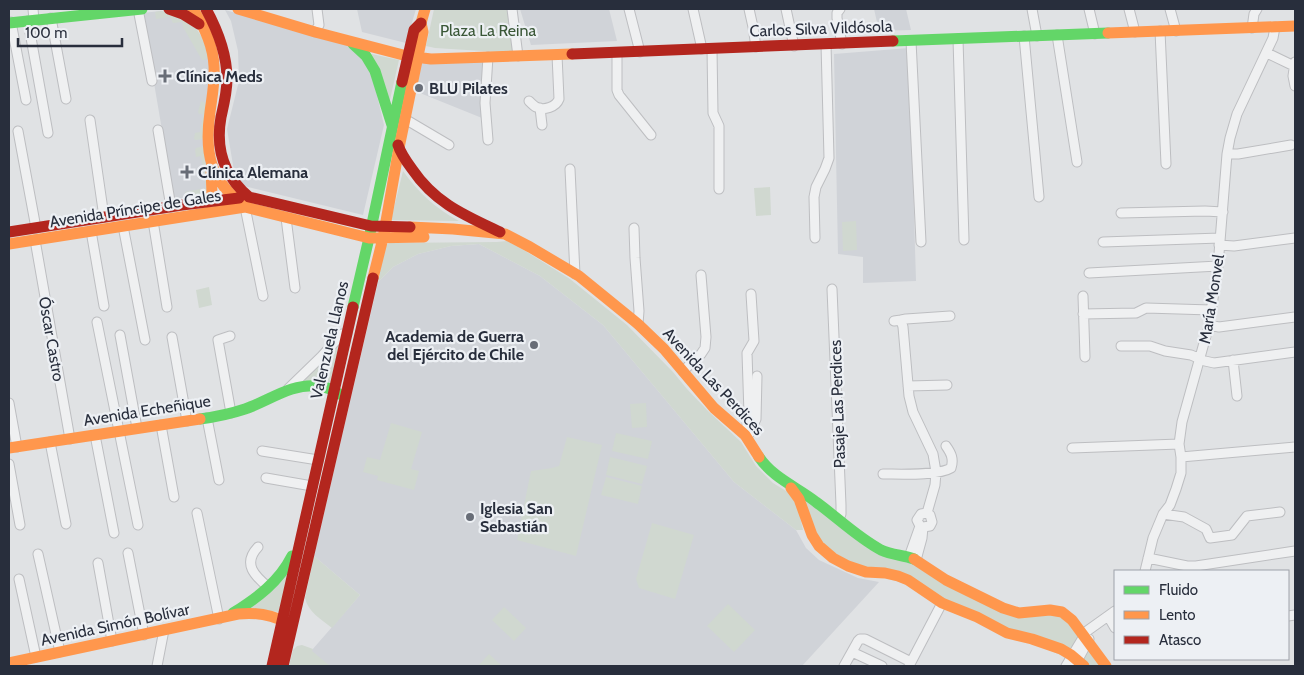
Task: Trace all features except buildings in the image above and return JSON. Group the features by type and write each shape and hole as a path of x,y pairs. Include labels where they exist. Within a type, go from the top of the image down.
{"main road":[{"path":"10,23 32,17 51,18 140,9"},
{"path":"169,9 190,18 204,29"},
{"path":"193,9 204,29 212,51 214,68 214,88 207,134 212,186 211,196 207,202"},
{"path":"206,9 217,32 226,64 226,90 220,137 222,155 226,170 247,202"},
{"name":"Carlos Silva Vildósola","path":"238,9 315,32 413,57 431,59 1295,26"},
{"name":"Valenzuela Llanos","path":"272,666 392,128 413,57 424,32 421,23 425,9"},
{"path":"350,41 366,56 375,71 392,128"},
{"name":"Valenzuela Llanos","path":"283,666 384,232 405,120 413,57"},
{"name":"Avenida Las Perdices","path":"392,128 399,148 420,182 433,195 454,210 530,247 575,274 607,298 664,349 714,408 746,437 763,463 781,480 797,488 862,538 880,549 890,554 912,558 946,580 1003,608 1019,613 1050,610 1062,612 1088,634 1106,666"},
{"path":"209,156 213,170 220,183 233,199"},
{"name":"Avenida Príncipe de Gales","path":"9,244 36,234 104,217 233,199 371,226 384,232"},
{"name":"Avenida Príncipe de Gales","path":"9,232 36,234 91,231 154,221 247,202 286,218 368,238 384,232"},
{"path":"384,232 453,229 505,234"},
{"name":"Avenida Echeñique","path":"13,448 231,413 259,404 286,390 300,386 313,386 334,390"},
{"path":"334,390 345,399"},
{"path":"781,480 796,494 812,535 819,546 833,558 848,566 866,572 884,573 908,580 942,603 977,617 1007,633 1061,649 1077,662"},
{"path":"803,508 804,504 816,502"},
{"name":"Avenida Simón Bolívar","path":"223,618 250,602 280,575 290,562 302,532"},
{"name":"Avenida Simón Bolívar","path":"9,663 249,613 272,616 292,626"}],"street":[{"path":"140,9 152,81"},
{"path":"315,32 319,25 317,9"},
{"path":"512,9 518,56"},
{"path":"629,9 640,52"},
{"path":"693,9 707,49 713,113 719,126 719,189"},
{"path":"749,9 756,47"},
{"path":"786,9 794,46"},
{"path":"840,9 837,13 837,18 842,44"},
{"path":"1032,9 1037,36"},
{"path":"1089,9 1095,34"},
{"path":"1130,9 1135,32"},
{"path":"1170,9 1176,31"},
{"path":"1252,28 1254,14 1257,9"},
{"path":"32,17 48,133"},
{"path":"51,18 66,99"},
{"path":"10,23 26,100"},
{"name":"María Monvel","path":"1145,570 1153,538 1163,514 1170,504 1181,473 1179,444 1182,422 1209,325 1218,266 1230,138 1237,114 1267,53 1275,27"},
{"path":"1160,31 1166,164"},
{"path":"1057,35 1077,162"},
{"path":"1024,36 1039,198"},
{"path":"958,39 964,240"},
{"path":"911,41 921,242"},
{"path":"815,238 814,197 816,187 829,158 826,44"},
{"path":"617,53 617,90 619,95 651,135"},
{"path":"1267,53 1295,63 1293,76 1295,86"},
{"path":"529,101 535,107 540,108 554,106 559,101 557,55"},
{"path":"488,57 485,103 488,140"},
{"path":"540,108 542,125"},
{"path":"90,120 104,217"},
{"path":"405,120 449,145"},
{"path":"158,130 170,207"},
{"name":"Óscar Castro","path":"18,132 70,439"},
{"path":"1227,154 1238,154 1291,145"},
{"path":"570,169 575,274"},
{"path":"247,202 263,296"},
{"path":"1121,213 1223,212"},
{"path":"286,218 295,288"},
{"path":"154,221 167,307"},
{"path":"123,226 145,340"},
{"path":"634,228 639,311 638,324"},
{"path":"91,231 104,306"},
{"path":"1103,242 1220,241 1234,246 1295,238"},
{"path":"1089,273 1218,266"},
{"path":"683,371 705,348 706,337 701,275"},
{"name":"Pasaje Las Perdices","path":"832,289 841,505 839,519"},
{"path":"746,437 749,414 747,353 754,341 751,294"},
{"path":"1083,296 1084,357"},
{"path":"1084,314 1136,313 1146,308 1211,310"},
{"path":"912,558 923,533 921,526 930,526 932,522 927,513 935,486 936,472 933,454 913,412 898,321 950,316"},
{"path":"1209,325 1219,327 1295,317"},
{"path":"97,322 138,525"},
{"name":"Avenida Echeñique","path":"286,390 322,357 342,334 346,334"},
{"path":"120,335 137,428"},
{"path":"230,336 218,340 231,413"},
{"path":"172,337 187,421"},
{"path":"1121,346 1150,346 1191,355 1214,363 1295,352"},
{"path":"1233,360 1237,396"},
{"path":"746,437 756,419 757,376"},
{"path":"908,386 947,385"},
{"path":"9,403 13,448"},
{"path":"207,418 219,480"},
{"path":"161,425 174,497"},
{"path":"95,435 114,533"},
{"path":"50,442 66,524"},
{"path":"1072,448 1179,444"},
{"path":"883,474 947,471 951,468 953,462 952,454 946,446"},
{"path":"1181,457 1295,446"},
{"path":"262,451 318,460"},
{"path":"9,464 20,525"},
{"path":"266,478 312,486"},
{"path":"1163,514 1184,516 1206,529 1210,538 1232,534 1247,516 1280,512"},
{"path":"197,513 223,618"},
{"path":"258,547 252,556 251,567 254,575 268,587"},
{"path":"1148,558 1196,566 1295,551"},
{"path":"128,553 144,635"},
{"path":"38,554 60,652"},
{"path":"98,563 112,641"},
{"path":"19,579 36,657"},
{"path":"844,666 858,641 863,638 910,664 942,603"},
{"path":"1066,666 1077,662 1088,634 1112,614"},
{"path":"157,666 164,630"},
{"path":"852,652 882,666"}],"shaded area":[{"path":"357,9 416,9 406,43 362,32"},
{"path":"520,9 609,9 617,41 531,45"},
{"path":"874,9 906,9 911,30 879,31"},
{"path":"225,10 348,44 361,56 372,74 384,125 363,215 244,186 234,171 227,129 239,81 238,51 231,21"},
{"path":"161,11 186,18 209,56 209,192 174,200 142,13"},
{"path":"909,48 916,281 863,283 863,257 838,254 834,54"},
{"path":"484,60 482,118 415,91 421,62"},
{"path":"479,244 540,276 603,325 734,482 796,530 806,548 819,560 858,578 879,582 802,666 298,666 360,595 314,556 378,282 393,267 418,254 451,246"}],"green space":[{"name":"Plaza La Reina","path":"434,9 508,9 513,53 426,46"},
{"path":"155,12 172,12 194,25 203,39 209,58 202,60 182,22 173,23 170,17 156,19"},
{"path":"367,53 399,60 389,104"},
{"path":"201,101 208,104 204,139 196,140 194,139 195,133 200,132 203,116 203,114 198,112"},
{"path":"204,146 209,192 188,197 185,195 185,192 206,188 201,156 196,157 195,150"},
{"path":"403,171 428,199 459,221 391,220"},
{"path":"770,187 771,215 756,216 754,188"},
{"path":"856,221 857,250 843,251 842,222"},
{"path":"507,241 570,279 627,325 708,411 741,442 756,466 773,483 791,494 799,512 803,530 796,530 734,482 603,325 540,276 479,244 451,246 418,254 393,267 378,282 385,246 389,243"},
{"path":"209,287 212,305 199,308 196,290"},
{"path":"344,339 335,383 304,381"},
{"path":"646,403 647,427 632,428 630,404"},
{"path":"391,423 422,432 411,469 419,471 414,490 377,480 378,476 363,472 367,457 380,460"},
{"path":"616,433 652,441 648,459 612,451"},
{"path":"567,437 602,445 576,556 517,540 531,471 559,466"},
{"path":"610,457 647,466 642,484 606,475"},
{"path":"606,477 642,486 638,504 601,495"},
{"path":"799,498 1003,612 1061,614 1100,666 1087,666 1005,632 923,590 866,571 819,544"},
{"path":"652,523 694,535 675,599 639,588 636,579"},
{"path":"314,556 360,595 332,628 312,611 305,598"},
{"path":"290,572 279,612 245,608"},
{"path":"728,604 755,630 734,652 707,626"},
{"path":"504,607 526,628 514,641 492,620"},
{"path":"302,645 313,649 312,651 330,666 289,666 293,650 297,646"},
{"path":"489,654 502,666 478,666"}],"traffic: fast":[{"path":"9,23 142,9"},
{"path":"893,41 1108,33"},
{"path":"353,44 366,56 375,71 392,125"},
{"path":"353,307 402,82"},
{"path":"200,419 245,409 280,393 299,387 321,386 339,394"},
{"path":"759,457 778,477 809,497 872,545 885,552 914,559"},
{"path":"233,613 267,589 281,574 292,556"}],"traffic: slow":[{"path":"193,9 207,36 213,58 214,84 208,127 209,153 217,176 233,197 245,207 369,238 424,237"},
{"path":"238,9 315,32 407,56 431,59 572,54"},
{"path":"373,278 383,238 423,32 421,23 425,9"},
{"path":"1108,33 1295,26"},
{"path":"207,202 212,193 211,170"},
{"path":"9,244 245,207 247,203"},
{"path":"410,227 505,234 579,276 638,324 664,349 714,408 745,435 759,457"},
{"path":"9,448 200,419"},
{"path":"791,488 799,499 812,535 819,546 833,558 848,566 866,572 885,573 908,580 942,603 977,617 1007,633 1061,649 1084,666"},
{"path":"914,559 946,580 1003,608 1019,613 1050,610 1062,612 1072,620 1106,666"},
{"path":"9,663 238,614 263,614 287,623"}],"traffic: jam":[{"path":"169,9 183,14 199,24"},
{"path":"206,9 221,43 227,70 225,98 219,129 223,162 240,189 249,197 371,226 410,227"},
{"path":"402,82 414,30 421,23"},
{"path":"572,54 893,41"},
{"path":"398,145 406,160 430,191 462,214 500,232"},
{"path":"9,232 239,198"},
{"path":"283,666 373,278"},
{"path":"272,666 353,307"}],"place":[{"name":"Clínica Meds","path":"165,76"},
{"name":"BLU Pilates","path":"419,88"},
{"name":"Clínica Alemana","path":"187,172"},
{"name":"Academia de Guerra del Ejército de Chile","path":"534,345"},
{"name":"Iglesia San Sebastián","path":"470,517"}]}
